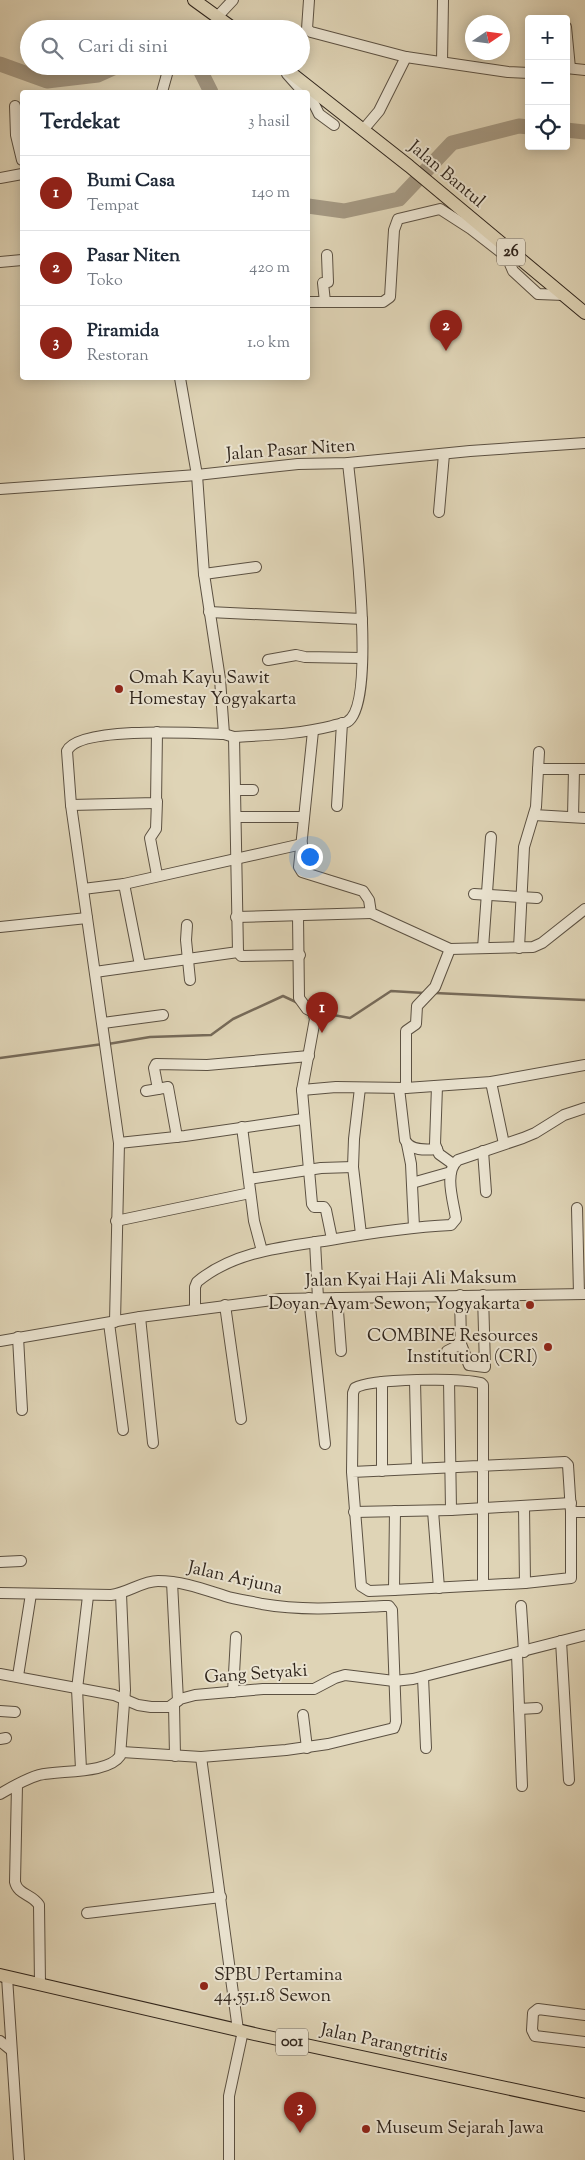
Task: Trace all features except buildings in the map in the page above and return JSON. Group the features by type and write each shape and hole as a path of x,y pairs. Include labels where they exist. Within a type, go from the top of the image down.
{"main road":[{"path":"194,0 221,14 226,20"},
{"name":"Jalan Bantul","path":"293,75 366,127 509,255 585,312"},
{"name":"Jalan Parangtritis","path":"3,1976 241,2031 585,2105"}],"street":[{"path":"221,14 232,0"},
{"path":"308,20 309,0"},
{"path":"442,62 443,0"},
{"path":"310,33 406,57 525,73"},
{"path":"366,127 379,111 406,57"},
{"path":"570,68 585,70"},
{"path":"163,90 167,75"},
{"path":"287,75 301,90"},
{"path":"310,99 318,114 334,125"},
{"path":"15,106 16,135 20,152"},
{"path":"0,178 20,174"},
{"path":"310,302 383,302 388,300 390,297 396,221 419,213 437,209 445,211 509,255"},
{"path":"325,302 323,283 328,282 327,255"},
{"path":"0,262 20,260"},
{"path":"180,380 197,475 204,574 229,735 235,790 238,952 241,956 300,955"},
{"name":"Jalan Pasar Niten","path":"0,489 197,475 298,464 348,463 585,443"},
{"path":"439,512 444,454"},
{"path":"123,1430 112,1322 119,1143 71,805 66,756 69,747 91,737 157,732 229,735 312,731 347,722 355,713 359,702 362,658 361,589 348,463"},
{"path":"204,574 256,567"},
{"path":"209,612 362,619"},
{"path":"268,660 296,655 305,657 362,658"},
{"path":"337,806 342,723"},
{"path":"312,731 299,867 302,872 363,891 369,900 371,913"},
{"path":"156,875 150,838 156,829 157,732"},
{"path":"519,948 525,841 534,815 539,752"},
{"path":"538,769 580,769 573,817"},
{"path":"235,790 253,790"},
{"path":"71,805 153,804 157,801"},
{"path":"534,815 585,818"},
{"path":"236,817 304,817"},
{"path":"483,948 491,837"},
{"path":"83,889 124,884 156,875 302,844"},
{"path":"124,884 140,965"},
{"path":"474,894 538,898"},
{"path":"236,917 371,913 450,949 519,948 539,945 585,909"},
{"path":"298,916 300,955 299,998 307,1009 313,1012 315,1019 302,1090 308,1170 312,1204 314,1207 324,1207 326,1210 332,1239"},
{"path":"0,927 88,918"},
{"path":"187,925 190,980"},
{"path":"414,1227 412,1183 405,1140 403,1088 405,1033 416,1024 417,1006 435,987 450,949"},
{"path":"95,972 238,952"},
{"path":"103,1023 163,1014"},
{"path":"158,1089 154,1068 158,1063 207,1065 309,1056"},
{"path":"302,1090 336,1087 403,1088 490,1082 585,1065"},
{"path":"490,1082 504,1144"},
{"path":"195,1310 195,1287 199,1280 230,1262 262,1251 361,1234 414,1227 451,1225 455,1223 452,1168 437,1149 436,1144 437,1086"},
{"path":"146,1091 168,1087 177,1137"},
{"path":"360,1088 352,1167 361,1234"},
{"path":"412,1183 452,1168 483,1151 535,1133 564,1115 585,1108"},
{"path":"119,1143 177,1137 304,1119"},
{"path":"242,1127 254,1221 262,1251"},
{"path":"407,1144 413,1148 437,1149"},
{"path":"483,1151 486,1192"},
{"path":"249,1179 308,1170 352,1167"},
{"path":"116,1221 250,1193"},
{"path":"577,1208 582,1294"},
{"path":"315,1242 314,1298 325,1444"},
{"name":"Jalan Kyai Haji Ali Maksum","path":"0,1341 140,1317 280,1299 582,1294"},
{"path":"460,1295 461,1344 469,1365 485,1367 484,1295"},
{"path":"337,1298 341,1351"},
{"path":"225,1305 241,1419"},
{"path":"140,1317 153,1443"},
{"path":"18,1338 22,1410"},
{"path":"447,1351 461,1344"},
{"path":"449,1380 451,1510"},
{"path":"352,1472 450,1466 481,1465 565,1462 568,1465 571,1507 570,1578 525,1583 369,1591 361,1586 352,1472 354,1390 357,1386 382,1382 449,1380 480,1382 483,1385 481,1465 483,1585"},
{"path":"415,1381 417,1468"},
{"path":"382,1382 382,1471"},
{"path":"354,1512 433,1511 524,1506 571,1507 585,1512"},
{"path":"524,1506 525,1583"},
{"path":"394,1590 395,1511"},
{"path":"433,1511 439,1588"},
{"path":"0,1562 21,1560"},
{"name":"Jalan Arjuna","path":"0,1593 88,1596 121,1594 150,1581 172,1582 203,1588 229,1597 284,1607 306,1609 389,1606 393,1616 394,1681"},
{"path":"172,1582 176,1703 175,1756"},
{"path":"18,1676 31,1594"},
{"path":"0,1794 39,1775 110,1765 117,1761 122,1752 123,1698 125,1690 121,1594"},
{"path":"80,1769 77,1689 88,1596"},
{"path":"521,1606 519,1709 522,1786"},
{"name":"Gang Setyaki","path":"0,1674 123,1698 144,1706 169,1707 189,1696 233,1692 314,1689 345,1675 394,1681 423,1677 585,1635"},
{"path":"233,1692 236,1637"},
{"path":"561,1641 569,1780"},
{"path":"423,1677 426,1748"},
{"path":"122,1752 200,1757 307,1748 394,1728 396,1722 394,1681"},
{"path":"519,1709 536,1708"},
{"path":"0,1711 15,1712"},
{"path":"302,1715 307,1748"},
{"path":"200,1757 241,2031 229,2089 229,2160"},
{"path":"17,1785 15,1882 17,1889 35,1899 39,1904 40,1984"},
{"path":"87,1913 221,1898"},
{"path":"3,1976 11,2050 19,2160"},
{"path":"585,2015 538,2009 533,2013 532,2030 535,2036 585,2042"},
{"path":"0,2041 11,2050"}],"waterway":[{"path":"0,64 20,71"},
{"path":"30,75 47,81 98,75"},
{"path":"202,75 210,90"},
{"path":"310,206 344,211 399,199 452,143 519,126 525,127"},
{"path":"570,130 585,132"},
{"path":"316,1012 350,1018 391,991 424,993"},
{"path":"435,993 585,1000"},
{"path":"108,1044 150,1037 211,1035 233,1019 283,996 298,1003"},
{"path":"0,1058 103,1044"}],"place":[{"name":"Pasar Niten","path":"446,351"},
{"name":"Omah Kayu Sawit Homestay Yogyakarta","path":"119,689"},
{"name":"Bumi Casa","path":"322,1033"},
{"name":"Doyan Ayam Sewon, Yogyakarta","path":"530,1305"},
{"name":"COMBINE Resources Institution (CRI)","path":"548,1347"},
{"name":"SPBU Pertamina 44.551.18 Sewon","path":"204,1986"},
{"name":"Museum Sejarah Jawa","path":"366,2129"},
{"name":"Piramida","path":"300,2133"}]}
